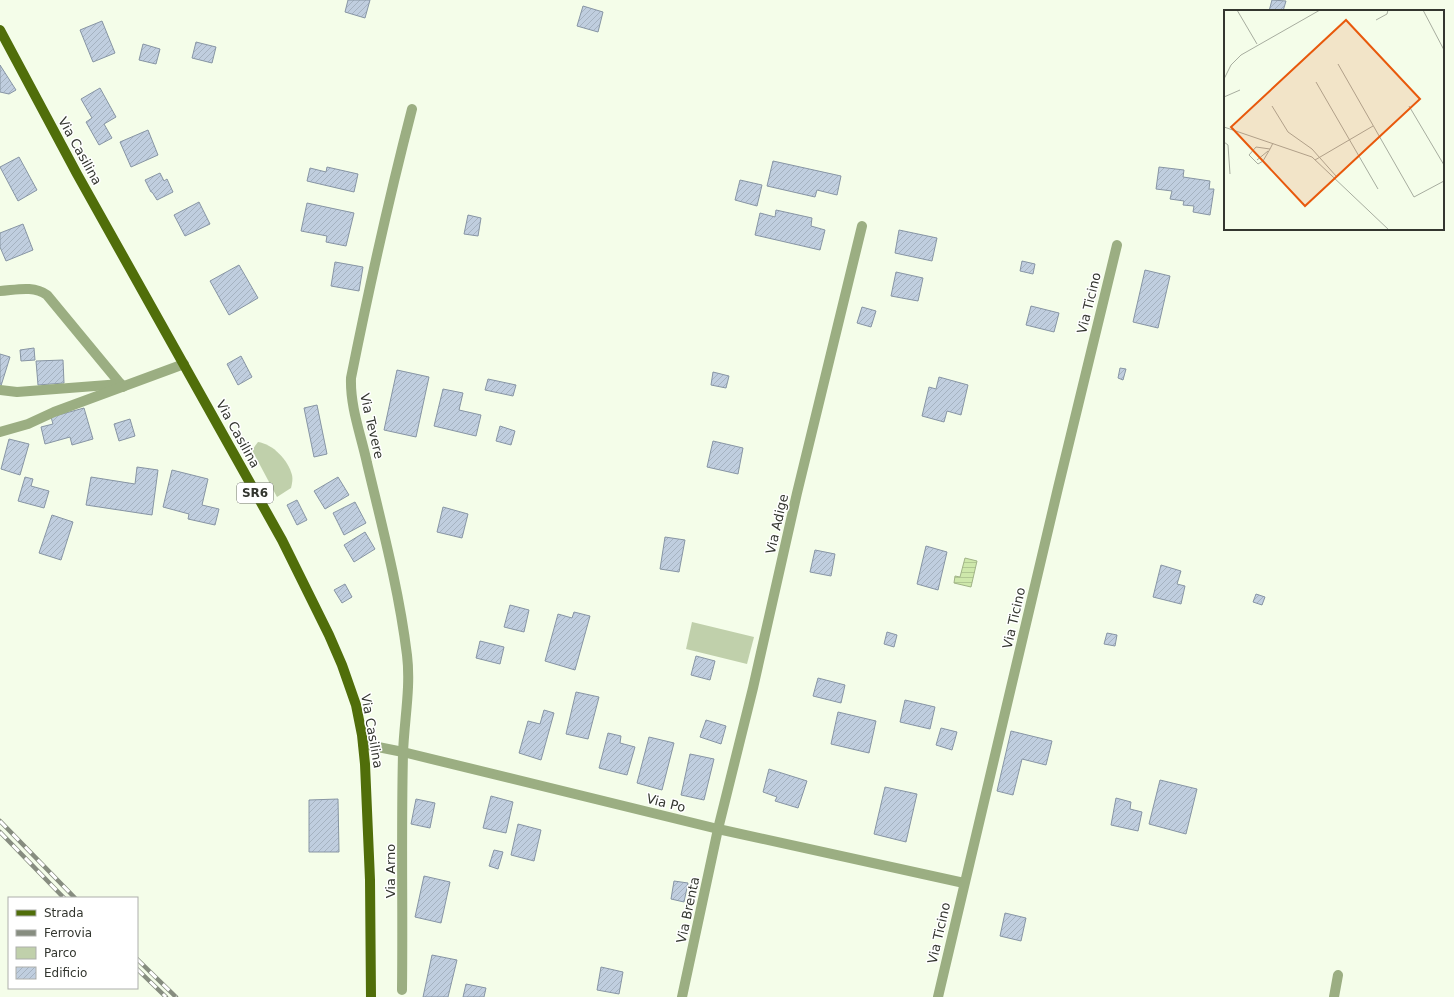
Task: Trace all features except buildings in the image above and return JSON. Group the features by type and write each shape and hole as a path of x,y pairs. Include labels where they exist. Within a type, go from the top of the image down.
{"main road":[{"name":"Via Casilina","path":"0,30 77,174 282,540 329,635 342,665 351,691 363,744 368,808 371,997"}],"street":[{"name":"Via Tevere","path":"403,752 408,694 408,670 405,642 394,584 353,408 351,378 387,207 412,109"},
{"name":"Via Adige","path":"718,829 753,688 862,226"},
{"name":"Via Ticino","path":"938,997 1117,245"},
{"path":"0,291 33,289 40,290 47,295 122,385"},
{"path":"0,432 28,424 122,385 184,364"},
{"path":"0,390 17,392 122,385"},
{"name":"Via Po","path":"363,744 403,752 718,829 964,883"},
{"name":"Via Arno","path":"402,990 403,752"},
{"name":"Via Brenta","path":"682,997 718,829"},
{"path":"1334,997 1338,975"}],"green space":[{"path":"258,442 264,443 274,449 283,458 290,469 292,475 291,488 277,497 252,450"},
{"path":"692,622 754,637 747,664 686,649"}],"shaded area":[{"path":"965,558 977,561 971,587 954,583 955,576 960,577"}],"railway":[{"path":"0,821 74,897"},
{"path":"0,832 63,897"},
{"path":"138,960 176,997"},
{"path":"138,970 166,997"}]}
